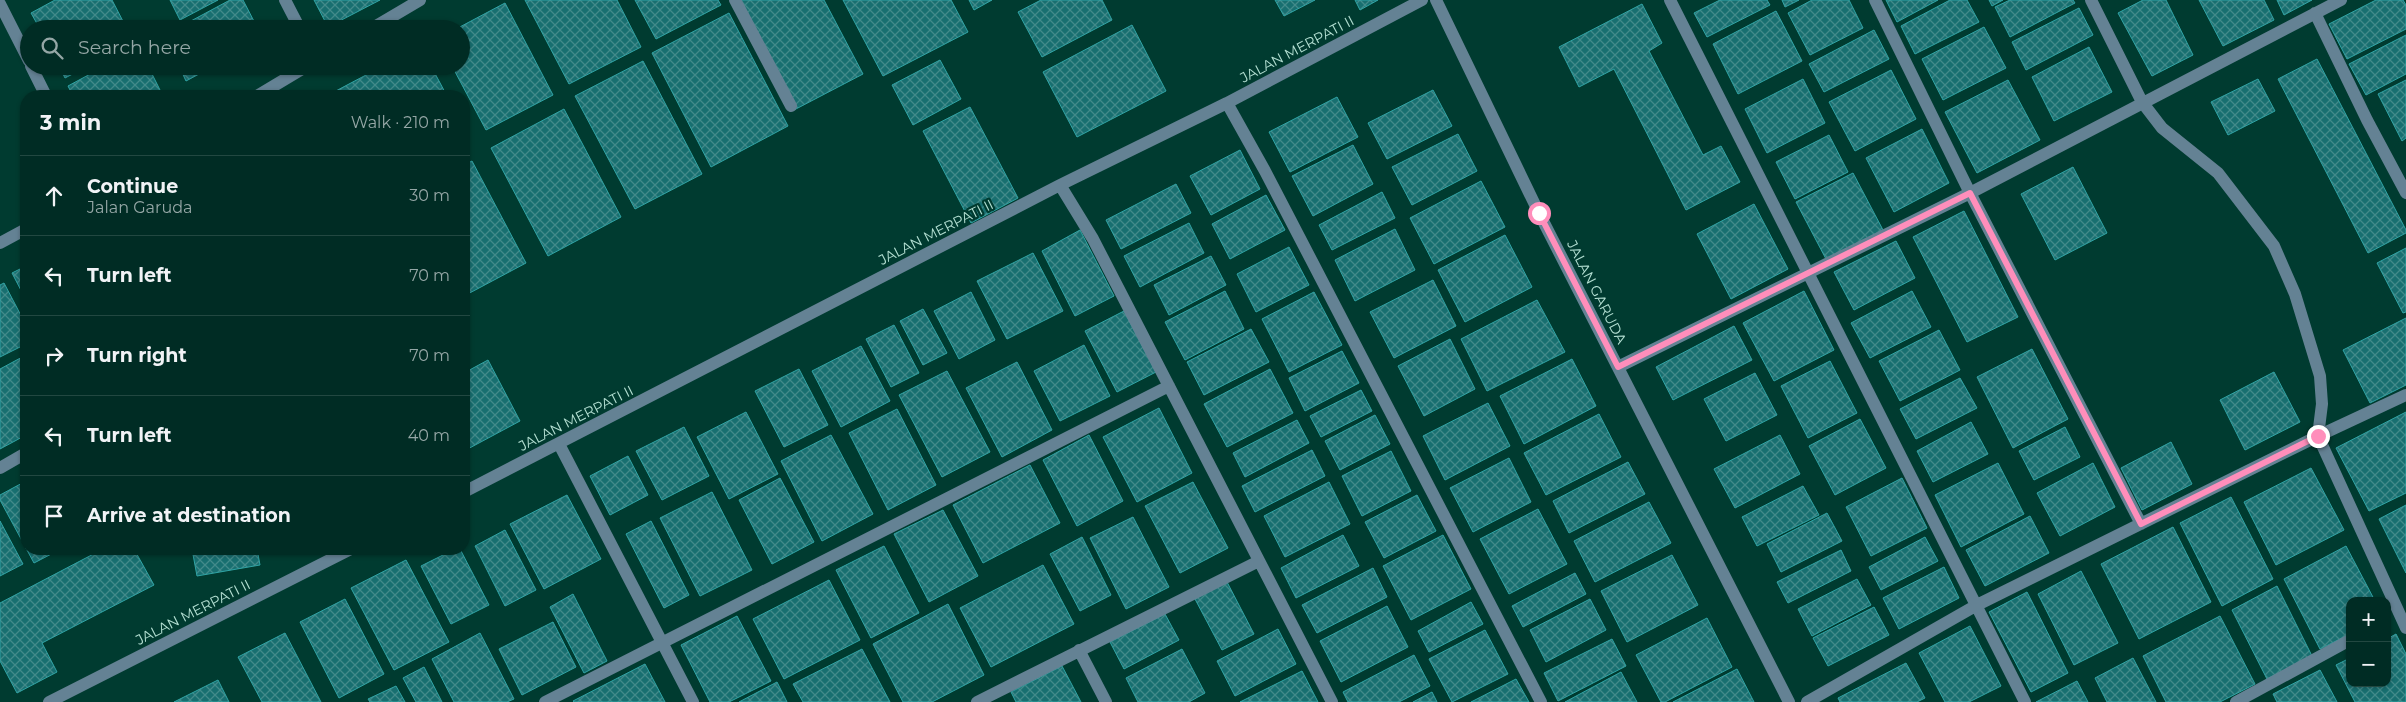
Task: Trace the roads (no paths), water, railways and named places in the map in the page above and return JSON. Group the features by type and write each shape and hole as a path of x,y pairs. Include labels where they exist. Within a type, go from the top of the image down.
{"street":[{"path":"285,0 295,20"},
{"path":"386,20 420,0"},
{"path":"735,0 791,106"},
{"name":"JALAN MERPATI II","path":"470,489 1060,185 1227,102 1422,0"},
{"name":"JALAN GARUDA","path":"1436,0 1539,213 1789,702"},
{"path":"1670,0 2025,702"},
{"path":"1875,0 1970,193 2141,524"},
{"path":"2092,0 2142,102 2162,128 2218,173 2274,246 2295,294 2320,376 2322,404 2318,436 2393,617 2406,628"},
{"path":"1618,367 1970,193 2341,0"},
{"path":"0,4 20,43"},
{"path":"2315,13 2366,120 2406,193"},
{"path":"36,75 43,90"},
{"path":"267,90 292,75"},
{"path":"1227,102 1270,180 1541,702"},
{"path":"1060,185 1093,240 1332,702"},
{"path":"0,243 20,232"},
{"path":"545,702 1169,386"},
{"path":"1807,702 1977,605 2318,436 2406,395"},
{"path":"559,444 693,702"},
{"path":"0,468 20,456"},
{"name":"JALAN MERPATI II","path":"49,702 340,555"},
{"path":"977,702 1259,561"},
{"path":"2236,702 2346,642"},
{"path":"1079,650 1106,702"}]}
